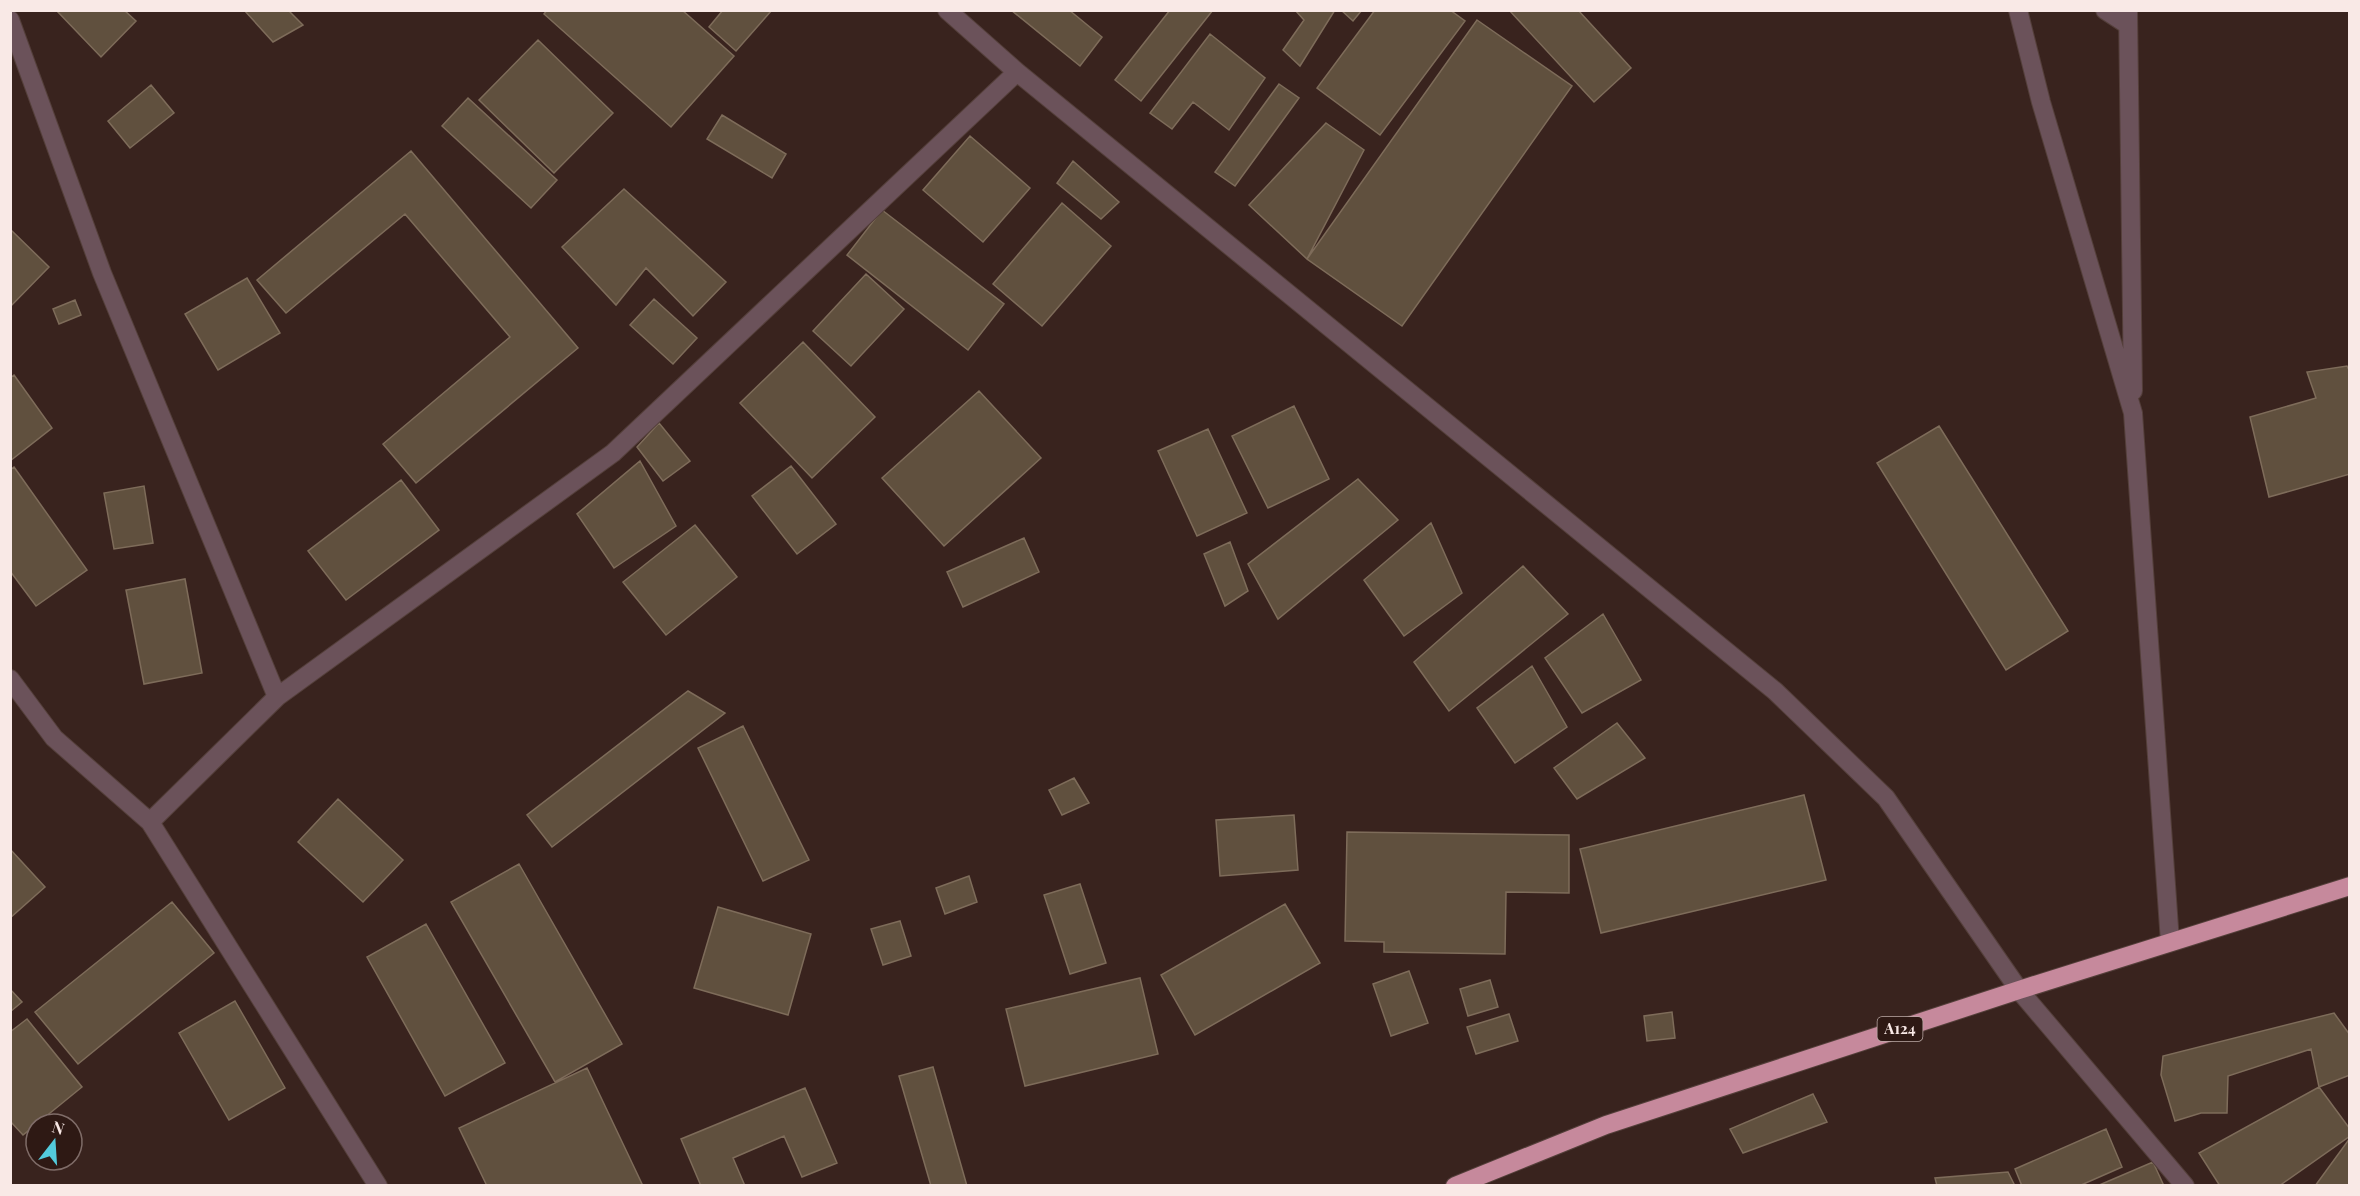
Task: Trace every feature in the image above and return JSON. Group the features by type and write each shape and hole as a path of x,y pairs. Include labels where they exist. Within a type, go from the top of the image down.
{"highway":[{"name":"A124","path":"1455,1185 1606,1125 2019,990 2349,886"}],"street":[{"path":"947,10 1017,72 1775,691 1886,798 2019,990 2185,1185"},
{"path":"2018,10 2041,102 2133,413"},
{"path":"2105,10 2128,18 2133,413 2170,942"},
{"path":"10,20 102,273 277,697"},
{"path":"150,822 277,697 613,453 1017,72"},
{"path":"10,679 54,738 150,822 378,1185"}],"building":[{"path":"56,10 124,10 136,21 101,57"},
{"path":"244,10 288,10 303,25 273,42"},
{"path":"547,10 682,10 734,56 671,127 544,14"},
{"path":"723,10 772,10 736,51 709,27"},
{"path":"1011,10 1069,10 1102,37 1080,66"},
{"path":"1170,10 1213,10 1141,101 1115,80"},
{"path":"1295,10 1335,10 1300,66 1283,50 1304,20"},
{"path":"1341,10 1362,10 1353,21"},
{"path":"1375,10 1450,10 1465,21 1380,135 1317,88"},
{"path":"1509,10 1578,10 1631,68 1594,102"},
{"path":"1477,20 1572,86 1402,326 1307,259"},
{"path":"1210,34 1265,78 1229,130 1193,102 1172,129 1150,113"},
{"path":"538,40 613,113 554,173 479,100"},
{"path":"1279,84 1299,98 1235,186 1215,172"},
{"path":"151,85 174,113 130,148 108,121"},
{"path":"468,98 557,180 531,208 442,126"},
{"path":"722,115 786,154 772,178 707,139"},
{"path":"1326,123 1364,150 1307,259 1249,205"},
{"path":"970,136 1030,188 983,242 923,190"},
{"path":"411,151 578,348 416,483 383,444 510,337 405,214 286,313 257,280"},
{"path":"1073,161 1119,202 1101,219 1057,183"},
{"path":"624,189 726,282 693,316 646,268 616,305 562,247"},
{"path":"1062,203 1111,246 1042,326 993,284"},
{"path":"882,210 1004,304 968,350 847,255"},
{"path":"10,229 49,267 10,307"},
{"path":"866,274 904,309 851,366 813,331"},
{"path":"247,278 280,333 218,370 185,314"},
{"path":"654,299 697,338 673,364 630,325"},
{"path":"75,300 81,315 59,324 53,309"},
{"path":"803,342 875,417 812,478 740,403"},
{"path":"2347,366 2350,372 2350,474 2269,497 2250,417 2316,398 2307,372"},
{"path":"14,375 52,428 10,461 10,378"},
{"path":"979,391 1041,458 944,546 882,478"},
{"path":"1294,406 1329,479 1268,508 1232,436"},
{"path":"659,423 690,461 663,481 637,447"},
{"path":"1939,426 2068,631 2006,670 1877,463"},
{"path":"1208,429 1247,513 1197,536 1158,451"},
{"path":"640,461 676,526 614,568 577,514"},
{"path":"791,466 836,524 797,554 752,496"},
{"path":"14,467 87,570 36,606 10,571 10,470"},
{"path":"1358,479 1398,520 1278,619 1248,564"},
{"path":"401,480 439,530 346,600 308,551"},
{"path":"144,486 153,543 114,549 104,493"},
{"path":"1431,523 1462,593 1404,636 1364,580"},
{"path":"695,525 737,577 666,635 623,582"},
{"path":"1024,538 1039,572 963,607 947,572"},
{"path":"1230,542 1248,591 1225,606 1204,554"},
{"path":"1523,566 1568,614 1449,711 1414,662"},
{"path":"185,579 202,673 144,684 126,590"},
{"path":"1603,614 1641,680 1582,713 1545,658"},
{"path":"1532,666 1567,727 1515,763 1477,708"},
{"path":"688,691 725,713 552,847 527,815"},
{"path":"1617,723 1645,758 1577,799 1554,768"},
{"path":"743,726 809,860 763,881 698,748"},
{"path":"1074,778 1089,803 1062,815 1049,790"},
{"path":"1804,795 1826,880 1601,933 1580,849"},
{"path":"338,799 403,860 363,902 298,842"},
{"path":"1294,815 1298,870 1220,876 1216,820"},
{"path":"1347,832 1569,835 1569,893 1506,892 1505,954 1384,952 1384,942 1345,941"},
{"path":"10,849 45,887 10,918"},
{"path":"519,864 622,1044 555,1082 451,902"},
{"path":"969,876 977,902 945,914 936,888"},
{"path":"1080,884 1106,963 1070,974 1044,895"},
{"path":"172,902 214,953 78,1064 35,1012"},
{"path":"1285,904 1320,963 1195,1035 1161,975"},
{"path":"718,907 811,934 788,1015 694,988"},
{"path":"900,921 911,956 883,965 871,929"},
{"path":"426,924 505,1063 445,1096 367,957"},
{"path":"1409,971 1428,1023 1391,1036 1373,984"},
{"path":"1140,978 1158,1054 1025,1086 1006,1009"},
{"path":"1490,980 1498,1007 1468,1016 1460,989"},
{"path":"10,989 22,1002 10,1012"},
{"path":"235,1001 285,1088 229,1120 179,1033"},
{"path":"1672,1012 1675,1038 1647,1041 1644,1016"},
{"path":"2334,1013 2350,1035 2350,1075 2319,1087 2311,1049 2228,1076 2227,1113 2201,1113 2175,1121 2161,1075 2163,1056"},
{"path":"1509,1014 1518,1041 1476,1054 1467,1027"},
{"path":"27,1019 82,1087 51,1112 24,1112 23,1135 10,1121 10,1032"},
{"path":"933,1067 967,1186 931,1186 899,1076"},
{"path":"587,1068 643,1186 487,1186 459,1128"},
{"path":"2319,1087 2350,1129 2350,1136 2279,1186 2220,1186 2199,1153"},
{"path":"805,1088 837,1163 802,1177 784,1136 733,1158 745,1186 701,1186 681,1139"},
{"path":"1813,1094 1827,1122 1743,1153 1730,1129"},
{"path":"2106,1129 2122,1167 2079,1186 2022,1186 2015,1169"},
{"path":"2350,1138 2350,1186 2315,1186"},
{"path":"2153,1162 2164,1186 2097,1186"},
{"path":"2008,1172 2015,1186 1937,1186 1935,1178"}]}
